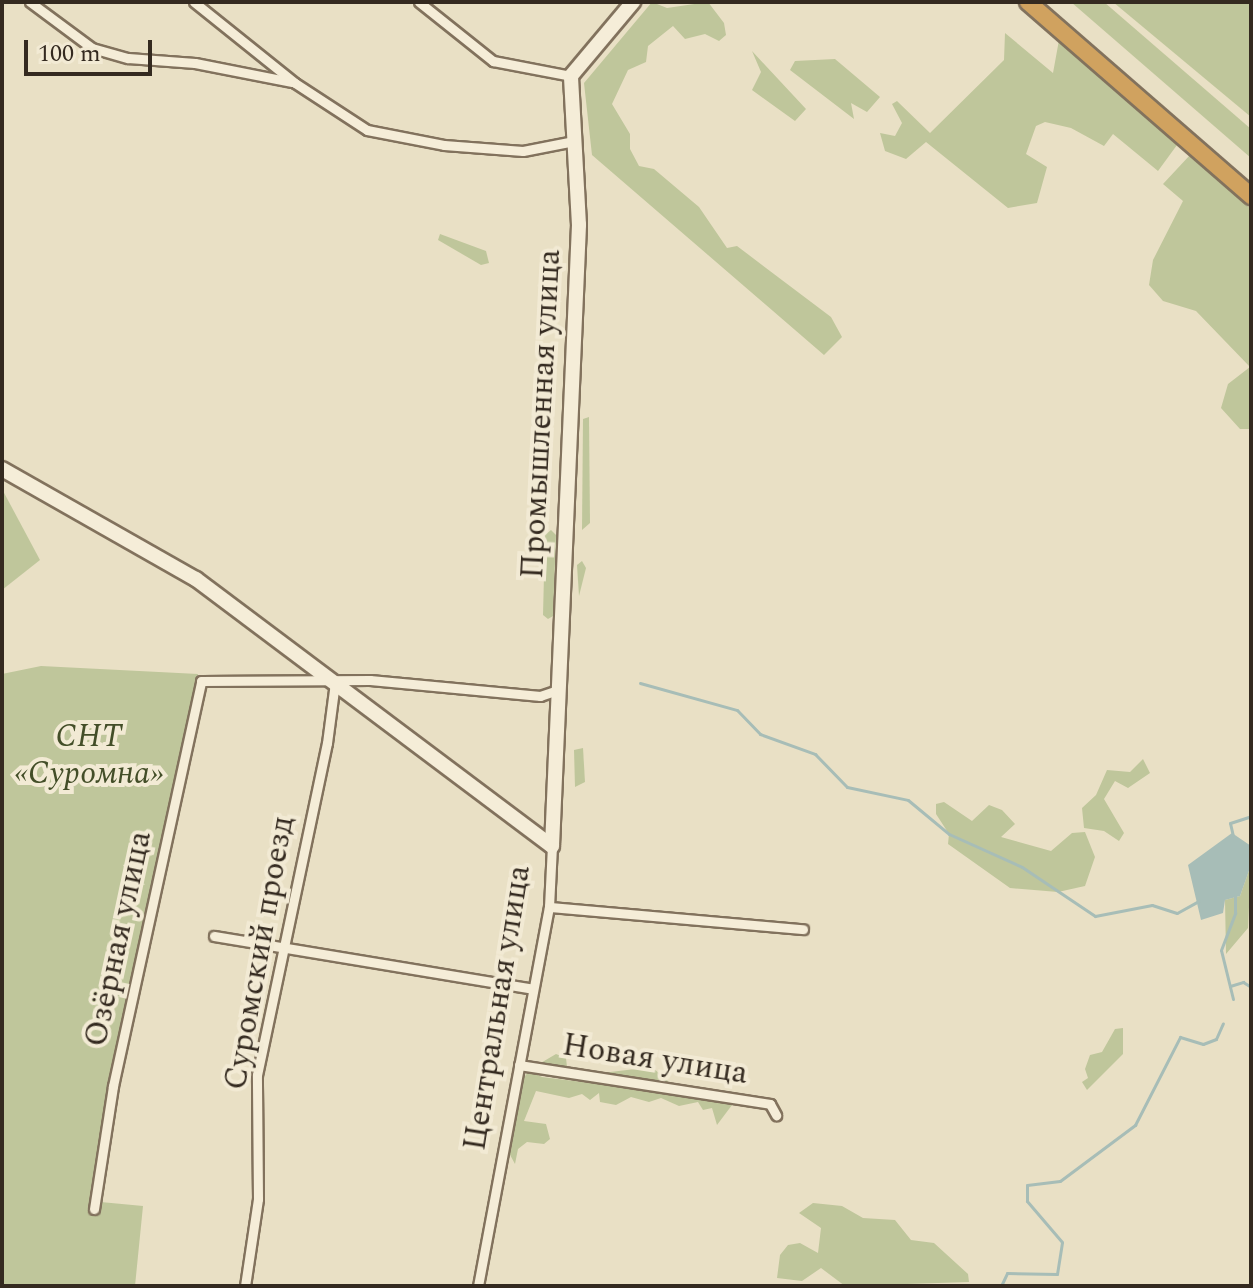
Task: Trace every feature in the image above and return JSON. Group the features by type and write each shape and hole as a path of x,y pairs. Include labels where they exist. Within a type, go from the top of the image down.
{"highway":[{"path":"1028,2 1072,34 1251,182"},
{"path":"1043,2 1072,34 1251,196"}],"street":[{"path":"30,2 92,48 128,58 195,63 295,83"},
{"path":"194,2 295,83 367,130 444,145 523,151 574,141"},
{"path":"419,2 493,61 571,76 633,2"},
{"name":"Промышленная улица","path":"560,689 579,225 571,76"},
{"path":"2,469 196,579 335,679 552,846"},
{"path":"335,679 540,696 560,689"},
{"name":"Озёрная улица","path":"94,1209 113,1086 201,681 335,679"},
{"name":"Суромский проезд","path":"245,1286 258,1199 257,1075 327,743 335,679"},
{"name":"Центральная улица","path":"478,1286 549,907 560,689"},
{"path":"549,907 803,929"},
{"path":"214,936 281,950 533,989"},
{"name":"Новая улица","path":"519,1065 770,1104 776,1115"}],"green space":[{"path":"652,2 667,8 708,2 724,23 726,35 719,41 705,34 685,39 673,26 648,46 646,62 628,70 612,104 630,134 630,149 639,166 654,169 699,207 727,248 737,246 831,317 842,337 824,355 592,155 584,83"},
{"path":"1071,2 1104,2 1251,129 1251,158"},
{"path":"1113,2 1251,2 1251,117"},
{"path":"1005,33 1053,73 1059,40 1177,145 1158,171 1113,134 1104,146 1071,128 1045,122 1036,126 1026,154 1047,167 1037,203 1008,208 926,142 906,159 885,151 880,133 895,136 902,123 892,104 897,101 930,133 1004,60"},
{"path":"752,51 806,109 795,121 752,90 761,72"},
{"path":"835,59 880,97 867,112 851,103 854,119 790,70 795,61"},
{"path":"1190,155 1251,209 1251,429 1240,429 1221,408 1228,384 1250,367 1196,311 1163,301 1149,285 1153,260 1183,201 1163,184"},
{"path":"440,234 486,251 489,263 481,265 438,240"},
{"path":"589,417 590,523 582,530 583,419"},
{"path":"2,489 40,560 2,590"},
{"path":"551,530 556,535 553,616 548,619 543,615 545,535"},
{"path":"582,561 586,568 579,596 577,565"},
{"name":"СНТ «Суромна»","path":"41,666 198,674 108,1090 90,1201 143,1206 135,1286 2,1286 2,674"},
{"path":"583,748 585,782 575,787 574,750"},
{"path":"1143,759 1150,773 1128,788 1115,781 1104,799 1124,833 1119,841 1104,831 1084,828 1082,808 1096,795 1107,770 1130,772"},
{"path":"944,802 972,821 989,805 1002,810 1015,824 1001,837 1051,851 1072,833 1085,832 1095,857 1085,886 1058,892 1010,888 948,844 949,834 936,814 936,804"},
{"path":"1251,865 1248,928 1226,954 1225,900 1240,896"},
{"path":"1123,1028 1123,1054 1087,1090 1082,1082 1088,1078 1085,1069 1090,1055 1102,1052 1115,1029"},
{"path":"556,1054 566,1058 567,1067 602,1073 652,1067 670,1083 539,1064"},
{"path":"529,1071 542,1077 735,1101 717,1125 712,1108 703,1110 698,1102 679,1106 661,1098 649,1102 631,1097 616,1105 600,1102 599,1093 590,1100 582,1094 569,1098 536,1091 524,1121 546,1124 550,1139 544,1144 527,1142 518,1149 515,1164 509,1153 521,1081"},
{"path":"813,1203 842,1206 863,1218 895,1220 911,1240 934,1243 968,1274 969,1282 845,1286 821,1268 802,1281 777,1278 780,1255 788,1245 800,1243 818,1253 821,1228 799,1213"}],"water":[{"path":"1232,833 1251,846 1251,865 1240,896 1225,900 1223,913 1201,920 1188,865"}],"waterway":[{"path":"640,683 737,710 760,734 815,754 847,787 908,800 949,834 1022,867 1095,916 1152,905 1177,913 1199,901"},
{"path":"1233,836 1230,823 1251,816"},
{"path":"1233,999 1221,950 1235,913 1235,895"},
{"path":"1230,986 1243,982 1251,987"},
{"path":"1001,1286 1007,1273 1057,1274 1062,1242 1027,1201 1027,1185 1060,1181 1135,1125 1180,1037 1203,1044 1216,1039 1223,1023"}]}
